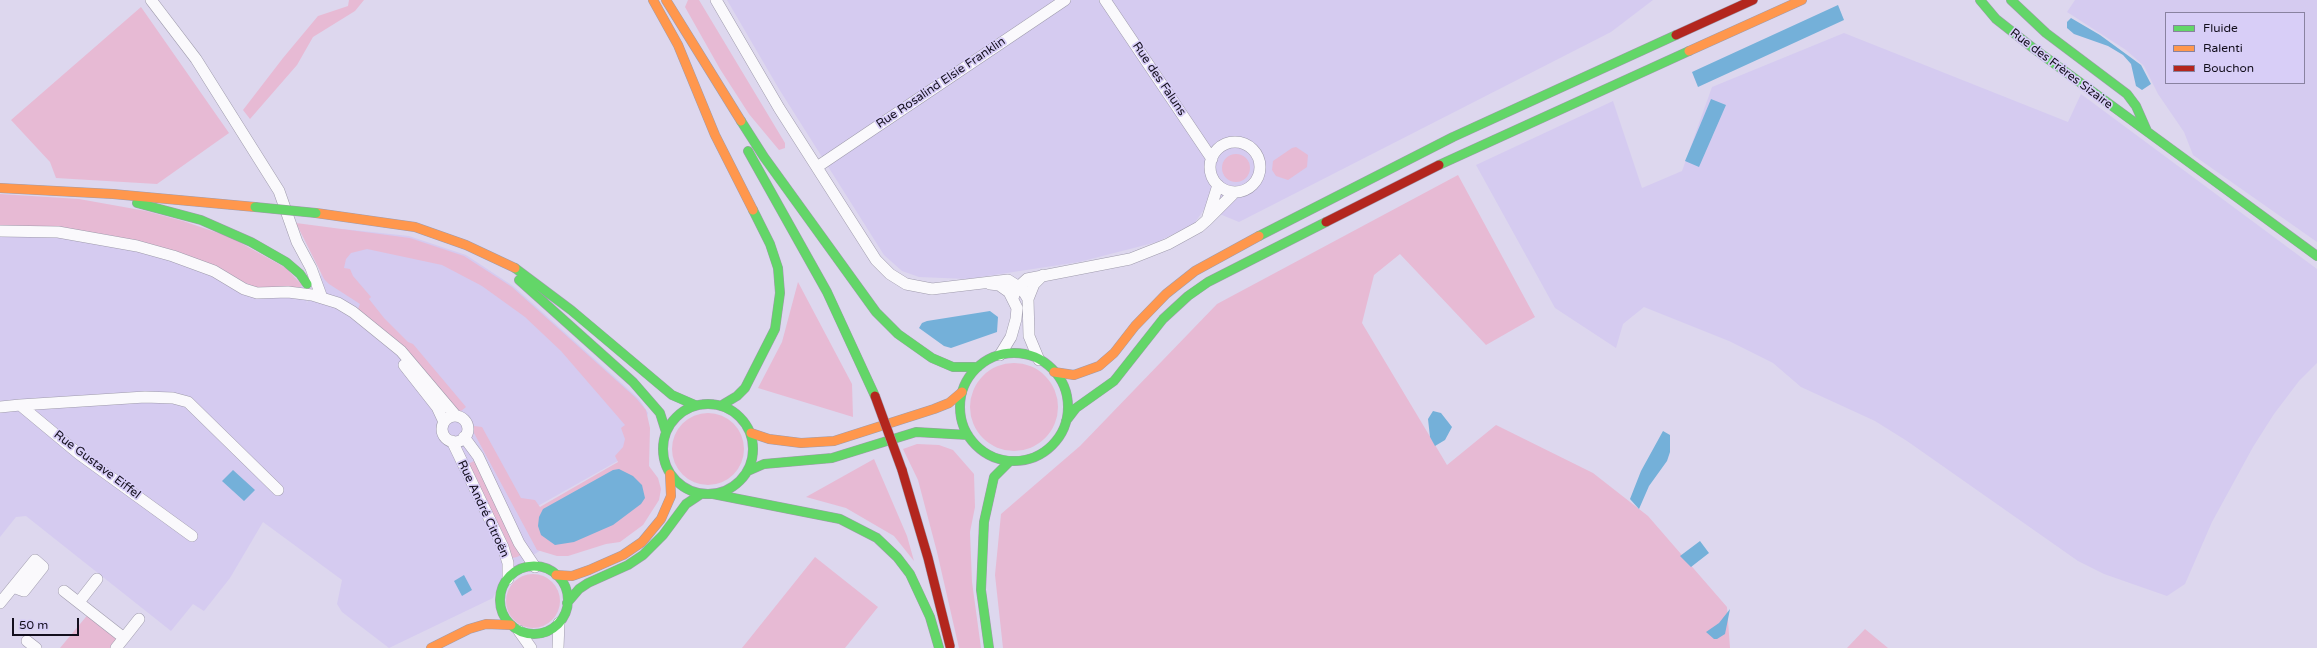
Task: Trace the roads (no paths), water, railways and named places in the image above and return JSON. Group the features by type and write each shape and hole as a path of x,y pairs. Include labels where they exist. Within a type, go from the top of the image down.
{"main road":[{"path":"653,0 678,45 715,135 770,244 778,268 780,293 775,329 744,388 737,396 722,405"},
{"path":"661,0 804,248 840,318 875,396 902,470 928,558 950,648"},
{"path":"666,0 764,157 876,312 898,334 932,358 953,367 978,367"},
{"path":"1054,372 1074,375 1099,366 1114,353 1135,326 1166,294 1195,271 1228,251 1453,137 1753,0"},
{"path":"1066,421 1066,395 1062,383 1054,372 1039,360 1020,354 1000,356 978,367 967,381 962,392 960,414 968,434 974,444 988,454 1010,461 1030,459 1047,450 1057,439 1066,421 1076,408 1114,381 1151,332 1174,308 1197,290 1220,276 1458,155 1802,0"},
{"name":"Rue des Frères Sizaire","path":"1980,0 2008,29 2106,104 2147,131 2317,256"},
{"name":"Rue des Frères Sizaire","path":"2011,0 2046,33 2118,87 2136,106 2147,131"},
{"path":"0,188 113,194 255,207 316,213 415,227 466,245 509,264 526,275 571,310 672,395 695,405"},
{"path":"113,194 141,204 201,220 251,242 286,262 300,274 307,284"},
{"path":"488,256 633,382 660,413 666,432 663,453 670,474 670,496 661,519 642,542 623,555 572,576 556,575 543,568 535,567 520,569 508,579 501,594 500,603 502,611 515,628"},
{"path":"751,434 768,439 801,443 834,441 934,410 949,403 962,392"},
{"path":"666,432 678,415 695,405 704,403 722,405 740,416 751,434 754,453 748,471 734,487 713,494"},
{"path":"748,471 764,464 832,458 916,432 968,434"},
{"path":"989,648 981,590 984,522 994,477 1010,461"},
{"path":"670,474 684,487 701,494 713,494 756,501 840,519 877,538 897,556 910,574 930,617 939,648"},
{"path":"431,648 470,629 486,624 540,633 559,623 565,614 568,603 579,589 588,583 628,565 643,555 663,535 686,504 701,494"},
{"path":"556,575 565,588 568,603"},
{"path":"470,629 500,603"}],"street":[{"path":"151,0 196,59 279,191 298,242 311,268 317,297"},
{"path":"716,0 779,108 876,260 898,280 914,286 932,289 1008,280 1019,285 1028,299"},
{"name":"Rue Rosalind Elsie Franklin","path":"817,167 1065,0"},
{"name":"Rue des Faluns","path":"1105,0 1212,159"},
{"path":"2106,104 2118,87"},
{"path":"1013,298 1019,285 1027,279 1105,265 1141,256 1188,234 1207,220 1234,192 1248,189 1256,182 1260,168 1257,154 1249,146 1234,142 1223,146 1212,159 1212,174 1218,185 1234,192"},
{"path":"1207,220 1218,185"},
{"path":"0,231 58,232 97,237 173,256 214,272 244,290 257,293 288,292 317,297 353,312 401,351 456,416 462,419 467,425 464,437 459,441 452,441 443,434 444,422 437,407 380,334"},
{"path":"311,268 307,284 317,297"},
{"path":"1039,360 1029,336 1028,299 1034,284 1043,275"},
{"path":"988,283 1004,288 1013,298 1016,308 1016,319 1008,343 1000,356"},
{"path":"0,407 145,397 173,398 188,402 278,490"},
{"name":"Rue Gustave Eiffel","path":"20,405 79,454 192,536"},
{"path":"444,422 449,417 456,416"},
{"name":"Rue André Citroën","path":"464,437 492,484 519,543 535,567"},
{"name":"Rue André Citroën","path":"452,441 503,546 508,563 508,579"},
{"path":"79,602 97,578"},
{"path":"0,603 13,588"},
{"path":"64,591 124,638"},
{"path":"116,648 139,619"},
{"path":"558,648 559,623"},
{"path":"515,628 531,648"},
{"path":"27,641 36,648"}],"water":[{"path":"1838,5 1844,20 1698,87 1692,72"},
{"path":"2071,18 2100,35 2141,65 2151,84 2142,90 2136,86 2131,64 2123,55 2108,46 2074,34 2067,28 2067,22"},
{"path":"1711,99 1726,105 1699,167 1685,161"},
{"path":"990,311 998,317 997,332 951,348 944,346 919,328 922,323 927,321"},
{"path":"1433,411 1441,413 1452,427 1445,440 1435,446 1430,437 1428,419"},
{"path":"1663,431 1670,435 1670,452 1667,461 1649,486 1639,509 1630,499 1641,471"},
{"path":"619,469 633,476 642,485 645,498 641,504 613,525 574,542 555,545 541,535 538,526 539,517 543,509 613,470"},
{"path":"233,470 255,490 244,501 222,481"},
{"path":"1700,541 1709,553 1691,567 1680,556"},
{"path":"464,575 472,590 462,596 454,581"},
{"path":"1730,609 1725,634 1717,639 1714,639 1706,632 1719,623"}]}
